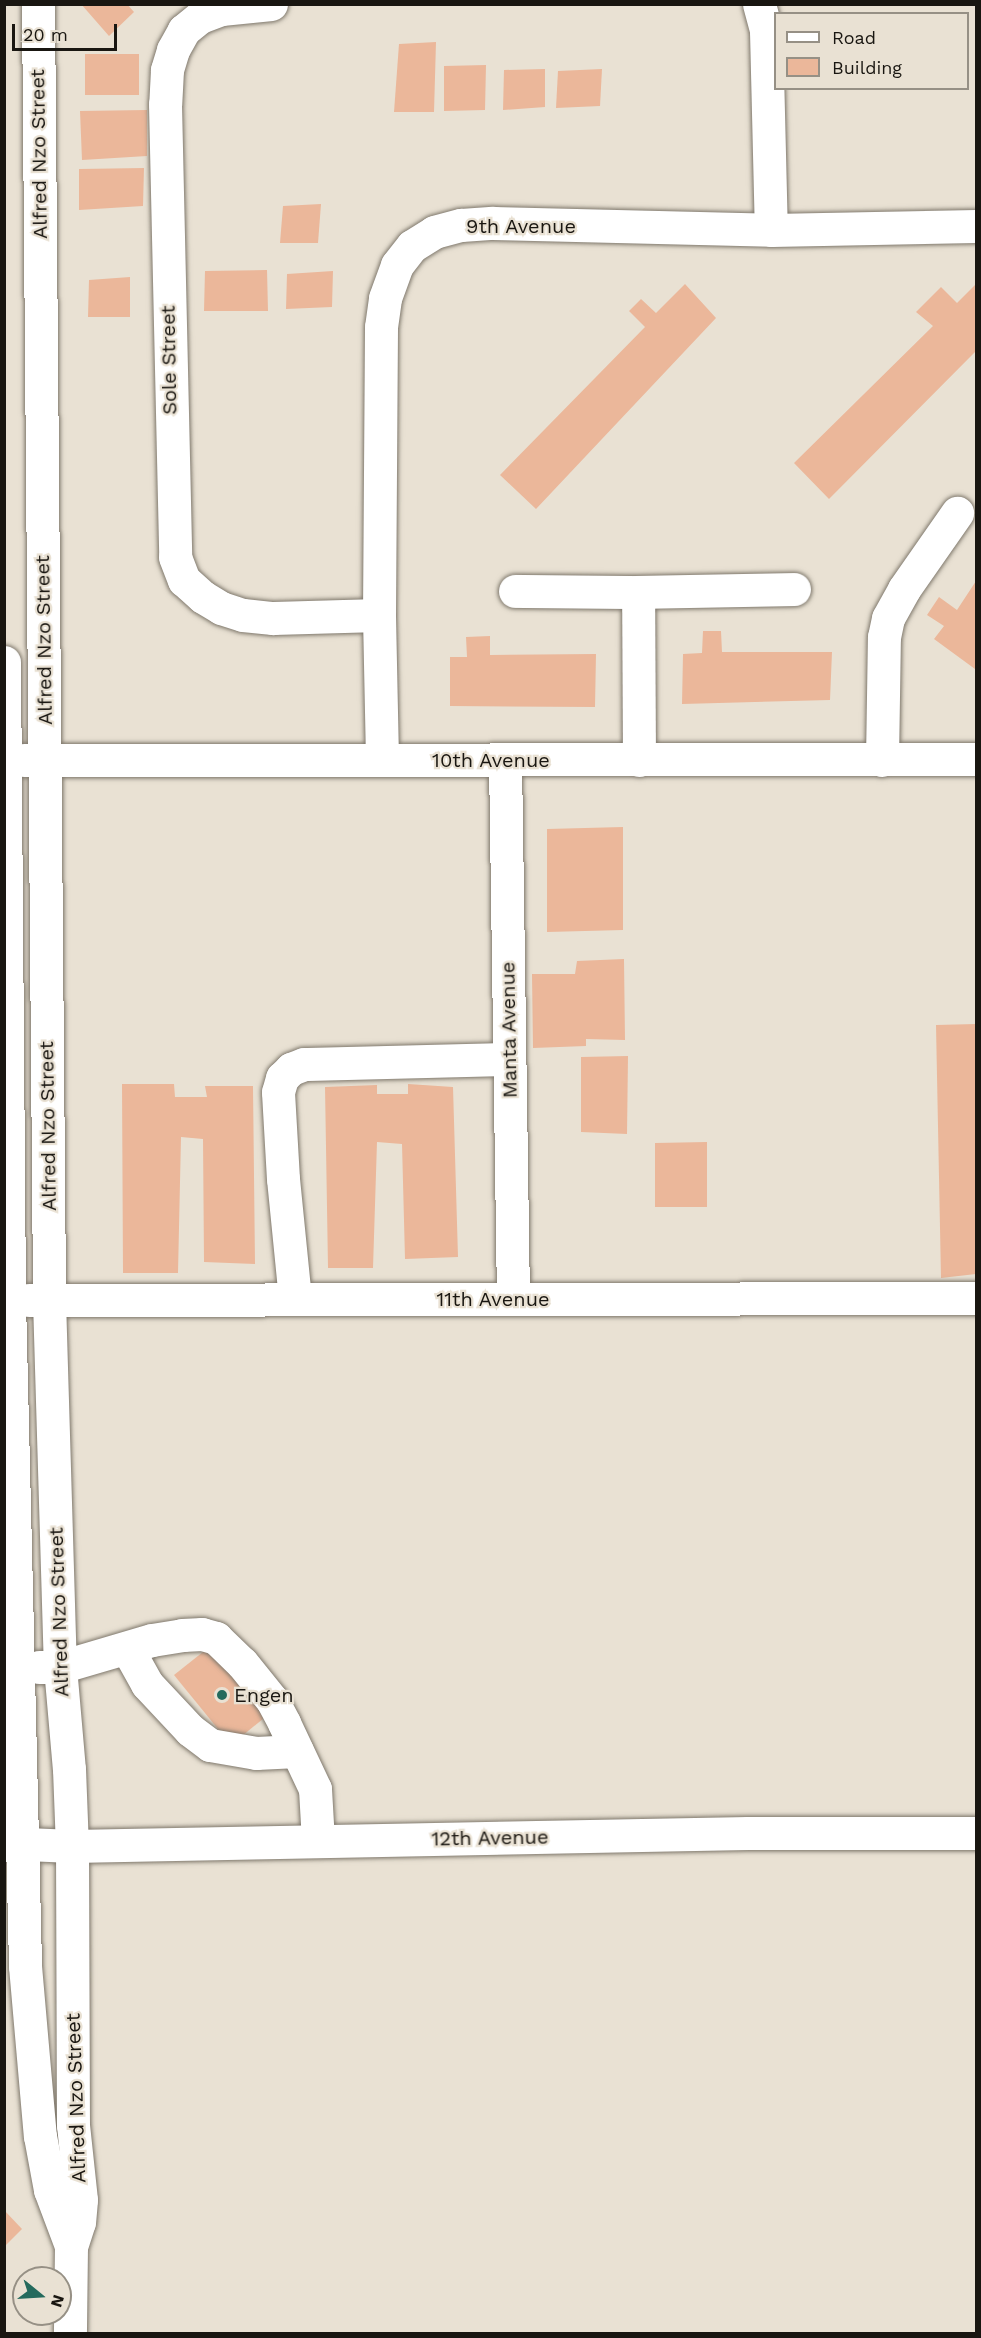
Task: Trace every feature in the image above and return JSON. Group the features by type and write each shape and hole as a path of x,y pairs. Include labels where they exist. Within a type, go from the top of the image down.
{"street":[{"name":"Alfred Nzo Street","path":"38,4 49,1257 60,1667 69,1769 72,1846 73,2125 81,2200 79,2222 71,2246 70,2334"},
{"name":"Sole Street","path":"272,4 221,9 200,17 184,30 173,50 167,70 165,127 175,557 184,580 203,597 221,608 243,615 273,618 379,615"},
{"path":"759,4 766,31 771,230"},
{"name":"9th Avenue","path":"382,759 379,615 381,327 385,298 397,265 412,246 434,232 461,225 493,223 771,230 976,226"},
{"path":"882,760 884,637 888,618 903,589 957,513"},
{"path":"515,591 638,592 794,589"},
{"path":"638,592 639,760"},
{"name":"Alfred Nzo Street","path":"4,662 9,1557 16,1667 12,1843 36,2105 50,2190 71,2246"},
{"name":"10th Avenue","path":"6,760 976,759"},
{"name":"Manta Avenue","path":"505,760 513,1299"},
{"path":"342,1043 509,1049"},
{"path":"295,1299 283,1179 278,1092 282,1078 291,1069 304,1064 509,1049"},
{"path":"7,1258 49,1257"},
{"name":"11th Avenue","path":"9,1300 976,1298"},
{"path":"9,1557 56,1556"},
{"path":"16,1667 60,1667 182,1635 202,1634 216,1638 242,1663 272,1700 315,1789 318,1841"},
{"path":"128,1648 147,1684 190,1730 210,1745 256,1753 297,1751"},
{"name":"12th Avenue","path":"12,1843 72,1846 748,1833 976,1833"}],"building":[{"path":"81,4 127,4 134,12 109,36"},
{"path":"436,42 434,112 394,112 399,44"},
{"path":"85,54 139,54 139,95 85,95"},
{"path":"486,65 485,110 444,111 444,66"},
{"path":"545,69 545,107 503,110 504,70"},
{"path":"602,69 600,106 556,108 558,71"},
{"path":"147,110 147,156 82,160 80,111"},
{"path":"144,168 143,206 79,210 79,169"},
{"path":"321,204 318,243 280,243 283,206"},
{"path":"267,270 268,311 204,311 205,271"},
{"path":"333,271 332,307 286,309 287,274"},
{"path":"130,277 130,317 88,317 89,280"},
{"path":"685,284 716,318 536,509 500,475 645,327 629,311 641,299 656,313"},
{"path":"976,284 976,351 829,499 794,463 933,326 916,312 941,287 957,303"},
{"path":"976,581 975,669 934,639 944,626 927,615 939,597 957,610"},
{"path":"703,631 721,631 722,652 832,652 830,700 682,704 683,654 702,653"},
{"path":"490,636 490,655 596,654 595,707 450,706 450,657 467,657 466,637"},
{"path":"623,827 623,930 547,932 547,829"},
{"path":"624,959 625,1040 586,1039 586,1046 533,1048 532,974 575,974 577,961"},
{"path":"976,1024 976,1274 941,1278 936,1025"},
{"path":"628,1056 627,1134 581,1132 581,1057"},
{"path":"122,1084 174,1084 175,1097 207,1097 205,1086 253,1086 255,1264 204,1262 203,1139 181,1137 178,1273 123,1273"},
{"path":"408,1084 453,1087 458,1257 405,1259 402,1144 377,1142 373,1268 328,1268 325,1087 377,1085 377,1094 408,1094"},
{"path":"707,1142 707,1207 655,1207 655,1143"},
{"name":"Engen","path":"213,1644 269,1714 231,1745 174,1675"},
{"path":"4,2210 22,2229 4,2247"}],"place":[{"name":"Engen","path":"222,1695"}]}
